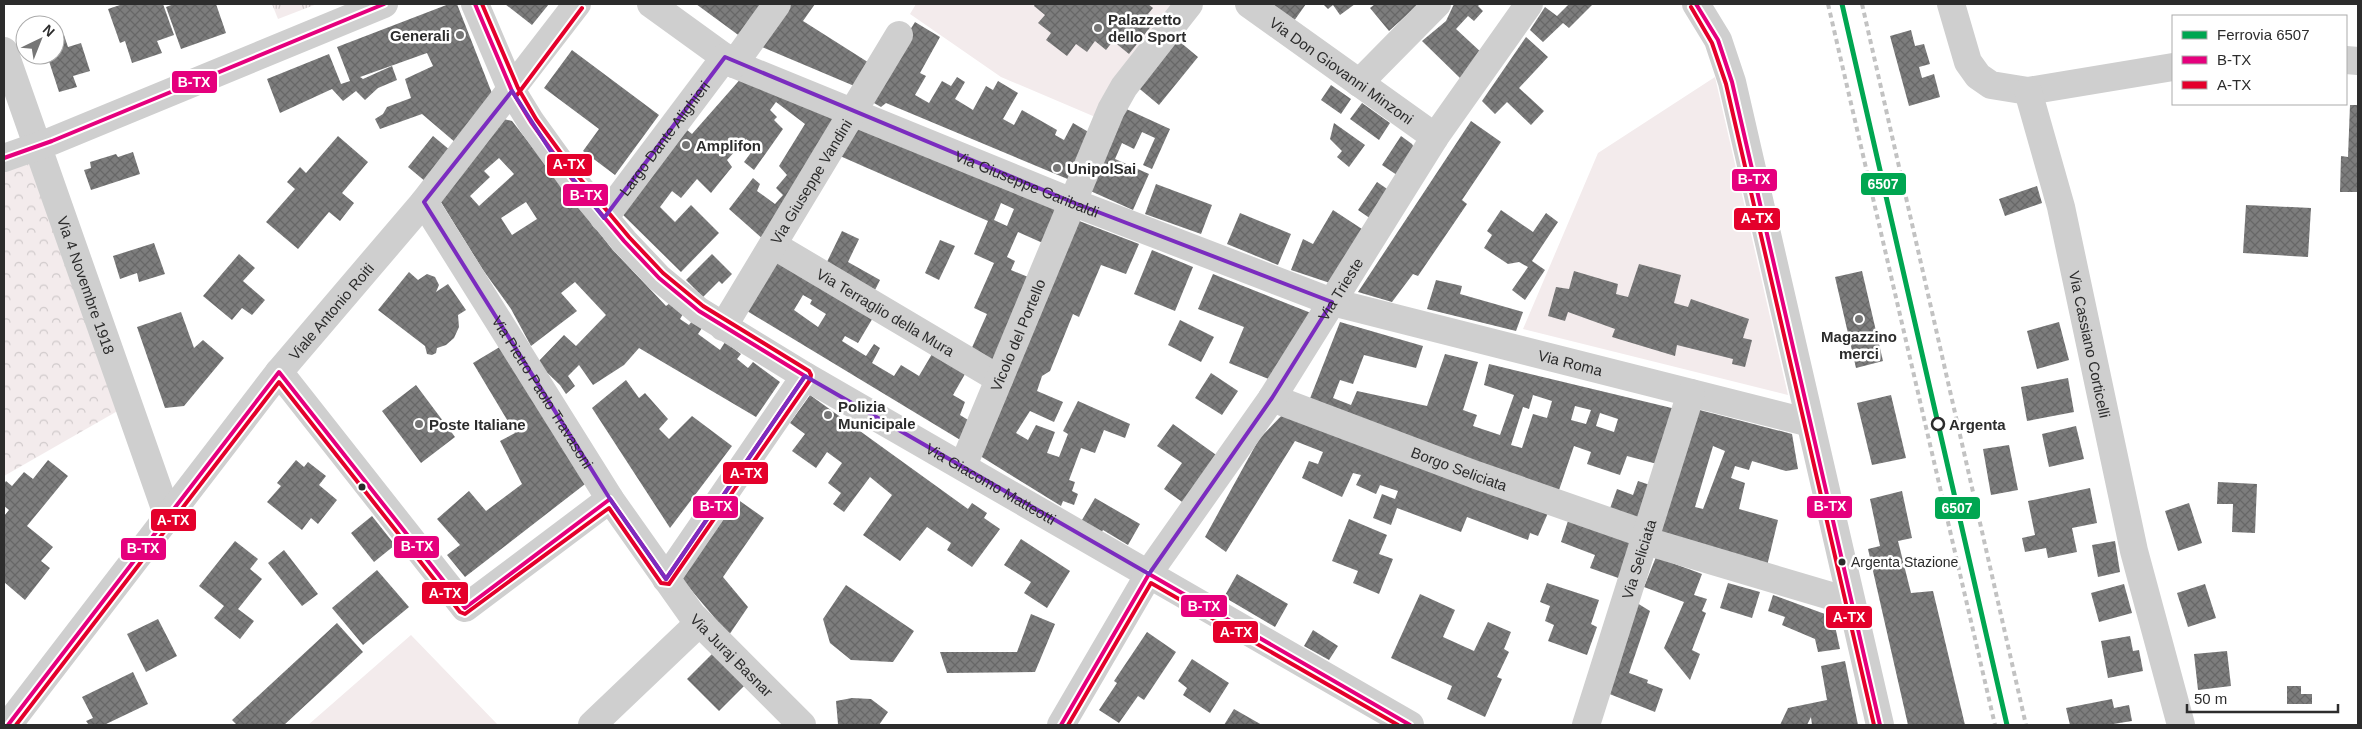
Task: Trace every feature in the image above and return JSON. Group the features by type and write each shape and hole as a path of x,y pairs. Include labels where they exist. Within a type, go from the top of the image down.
{"street":[{"path":"4,158 38,146 384,4"},
{"name":"Via Giacomo Matteotti","path":"474,4 512,91 550,150 604,218 659,278 683,299 723,327 805,376 1410,725"},
{"name":"Viale Antonio Roiti","path":"8,725 279,372 424,202 578,4"},
{"name":"Via Giuseppe Garibaldi","path":"651,4 730,60 1072,202 1332,302"},
{"name":"Largo Dante Alighieri","path":"604,218 730,60 778,4"},
{"name":"Vicolo del Portello","path":"963,466 1110,110 1124,87 1189,4"},
{"name":"Via Don Giovanni Minzoni","path":"1249,4 1435,137"},
{"path":"1359,83 1437,4"},
{"name":"Via Trieste","path":"1061,725 1149,574 1272,398 1435,137 1529,4"},
{"path":"1696,4 1718,40 1732,82 1880,725"},
{"path":"1951,4 1961,42 1973,70 1985,82 1991,85 2028,91 2172,68"},
{"name":"Via Giuseppe Vandini","path":"723,327 854,113 899,35"},
{"name":"Via 4 Novembre 1918","path":"4,51 168,518"},
{"name":"Via Cassiano Corticelli","path":"2028,91 2061,207 2134,551 2181,725"},
{"name":"Via Pietro Paolo Travasoni","path":"424,202 610,499 666,579"},
{"name":"Via Terraglio della Mura","path":"773,246 999,378"},
{"name":"Via Roma","path":"1332,302 1810,423"},
{"path":"279,372 465,608 610,499"},
{"path":"666,579 805,376"},
{"name":"Via Seliciata","path":"1586,725 1647,538 1691,394"},
{"name":"Borgo Seliciata","path":"1272,398 1647,538 1851,602"},
{"name":"Via Juraj Basnar","path":"666,579 700,623 802,725"},
{"path":"592,725 700,623"}],"highlighted area":[{"path":"725,57 1072,202 1332,302 1272,398 1149,574 805,376 666,579 610,499 424,202 512,91 550,150 604,218"}],"green space":[{"path":"272,4 317,4 278,19"},
{"path":"916,4 1179,4 1100,119 1001,77 910,14"},
{"path":"1715,77 1788,395 1523,329 1598,153"},
{"path":"38,146 128,405 4,476 4,158"},
{"path":"411,635 498,725 308,725"}],"building":[{"path":"123,4 163,4 174,35 157,41 162,53 132,63 125,41 120,43 108,9"},
{"path":"174,4 216,4 226,33 181,49 166,7"},
{"path":"449,4 457,4 495,101 456,143 422,114 380,129 375,119 383,114 387,107 411,98 405,79 433,66 427,53 360,77 363,79 392,66 397,80 378,88 365,100 356,91 343,101 332,89 280,113 267,79 329,54 341,84 350,81 337,47"},
{"path":"505,4 549,4 532,25"},
{"path":"696,4 766,4 741,37"},
{"path":"787,4 815,4 803,21 874,66 859,88 757,45"},
{"name":"Palazzetto dello Sport","path":"1035,4 1148,4 1153,8 1148,14 1156,20 1129,54 1113,41 1106,50 1095,41 1087,52 1076,44 1067,56 1046,40 1051,33 1038,23 1045,15 1034,6"},
{"path":"1256,4 1306,4 1289,28"},
{"path":"1323,4 1355,4 1340,15 1333,5 1328,9"},
{"path":"1375,4 1419,4 1389,31 1370,8"},
{"path":"1454,4 1480,4 1478,6 1483,11 1474,21 1468,16 1456,29 1483,54 1460,78 1422,41 1446,21"},
{"path":"1569,4 1593,4 1569,28 1563,23 1543,42 1530,30 1545,7 1557,16"},
{"path":"915,22 940,37 920,73 926,76 915,95 929,103 942,81 951,86 957,77 965,82 955,99 973,110 986,86 993,90 998,81 1018,93 1003,119 1014,125 1022,110 1057,130 1055,135 1064,140 1073,123 1092,134 1070,180 886,103 881,107 867,99"},
{"path":"1911,30 1915,46 1924,44 1930,64 1919,67 1922,78 1934,74 1940,97 1909,106 1890,36"},
{"path":"1174,37 1198,57 1159,105 1135,85"},
{"path":"1526,37 1548,57 1519,88 1544,111 1531,125 1507,102 1495,114 1482,101"},
{"path":"65,38 68,47 81,43 90,71 73,76 77,87 59,92 50,65 65,65"},
{"path":"572,50 659,115 615,175 583,151 599,129 544,88"},
{"path":"744,75 843,115 764,240 729,209 753,178 760,184 757,191 775,204 783,195 776,188 787,175 779,166 805,124 776,102 770,110 777,117 774,120 783,129 754,170 744,162 756,146 746,139 727,160 732,167 711,193 697,179 681,198 672,191 660,207 675,222 691,205 719,233 681,272 617,209 687,130 692,134"},
{"path":"1331,85 1351,99 1341,114 1321,100"},
{"path":"1362,103 1390,123 1379,140 1350,119"},
{"path":"2350,105 2358,105 2358,192 2340,192 2341,156 2348,157"},
{"path":"1122,107 1170,129 1152,169 1143,165 1155,138 1142,132 1134,149 1122,143 1115,159 1149,174 1133,210 1086,189"},
{"path":"499,118 512,121 612,249 666,306 670,303 683,314 680,319 689,325 692,321 702,328 698,334 720,350 725,342 741,354 737,359 748,368 753,362 780,382 756,417 639,348 624,365 593,385 579,365 568,376 575,386 566,394 560,385 537,363 564,335 576,346 606,315 575,282 561,293 577,311 531,346 511,309 483,270 439,199","holes":["499,158 514,174 479,206 470,196 490,177 484,171","526,202 537,219 512,235 501,218"]},
{"path":"1471,121 1501,142 1462,200 1467,204 1418,276 1413,274 1392,302 1358,292"},
{"path":"854,122 1059,211 1045,244 1018,232 1007,257 1015,261 1011,270 1028,277 999,365 970,352 987,314 974,308 994,263 974,254 988,221 840,156","holes":["1001,203 1014,209 1007,226 994,220"]},
{"path":"1334,123 1365,145 1349,167 1337,157 1342,151 1330,139"},
{"path":"338,136 368,162 342,193 354,203 340,221 329,212 298,249 266,222 295,189 287,182 300,167 306,173"},
{"path":"433,136 451,151 426,182 408,167"},
{"path":"1401,136 1412,144 1416,151 1400,177 1382,165"},
{"path":"133,152 140,174 91,190 84,170 91,168 90,162 116,154 118,157"},
{"path":"1377,182 1393,193 1374,221 1358,210"},
{"path":"1156,184 1212,205 1201,234 1145,214"},
{"path":"2037,186 2042,203 2005,216 1999,199"},
{"path":"2246,205 2311,208 2308,257 2243,253"},
{"path":"1333,210 1362,229 1330,283 1291,270 1303,239 1313,244"},
{"path":"1501,210 1533,232 1546,213 1558,222 1532,261 1545,270 1525,300 1512,290 1528,267 1519,262 1508,264 1484,248 1492,235 1487,231"},
{"path":"1240,213 1291,234 1278,265 1227,244"},
{"path":"1074,219 1139,244 1126,274 1101,265 1079,317 1073,314 1050,371 1042,376 1037,391 1063,402 1054,422 1030,411 1016,433 1028,440 1036,425 1055,432 1047,453 1059,457 1068,434 1063,431 1078,401 1130,424 1125,438 1104,430 1095,453 1081,448 1069,480 1075,482 1072,491 1078,494 1074,505 1063,501 1061,506 977,454"},
{"path":"842,231 859,239 848,262 880,280 873,294 825,266"},
{"path":"940,240 955,246 939,280 925,273"},
{"path":"154,243 165,274 139,282 137,273 120,279 113,256"},
{"path":"1152,250 1193,267 1175,311 1134,294"},
{"path":"239,254 255,268 243,281 265,300 252,315 242,308 232,320 203,296"},
{"path":"712,254 732,274 722,284 719,281 703,297 686,280"},
{"path":"773,256 874,316 858,343 845,336 842,341 866,356 874,344 880,348 872,363 894,376 901,365 919,376 932,354 965,374 953,395 965,402 960,415 973,423 962,441 742,308","holes":["803,295 812,300 810,304 826,314 818,327 794,310"]},
{"path":"1639,264 1681,275 1674,303 1688,307 1691,299 1749,319 1743,338 1752,340 1745,367 1732,364 1733,359 1677,345 1675,356 1612,337 1615,329 1568,312 1565,321 1548,316 1556,287 1569,289 1574,271 1618,284 1616,294 1628,297"},
{"name":"Magazzino merci","path":"1862,271 1883,361 1856,368 1835,277"},
{"path":"409,272 418,280 427,274 435,277 439,285 436,292 448,284 466,310 458,315 459,327 454,338 446,345 437,348 436,353 432,355 427,354 425,346 378,310"},
{"path":"1213,274 1316,315 1271,380 1229,363 1244,327 1198,309"},
{"path":"1436,280 1462,286 1460,294 1523,312 1516,331 1427,309"},
{"path":"181,312 194,348 203,340 224,358 184,406 165,408 137,327"},
{"path":"1180,320 1214,337 1201,362 1168,345"},
{"path":"1340,322 1423,346 1416,368 1364,355 1353,384 1340,380 1333,398 1351,405 1357,391 1427,406 1445,354 1478,362 1463,410 1477,415 1473,426 1500,435 1514,395 1484,385 1489,364 1680,410 1661,465 1627,456 1620,475 1587,464 1591,452 1574,446 1557,496 1309,401","holes":["1533,395 1552,401 1547,418 1533,414 1522,448 1511,445 1523,407 1529,409","1575,406 1591,410 1586,424 1571,420","1600,413 1618,419 1614,432 1596,426"]},
{"path":"2059,322 2069,360 2037,369 2027,331"},
{"path":"503,345 589,481 465,577 447,555 460,545 437,519 469,491 486,511 522,484 500,441 515,433 473,363"},
{"path":"1211,373 1238,391 1222,415 1195,398"},
{"path":"2068,378 2074,412 2027,421 2021,387"},
{"path":"626,380 639,398 645,393 668,419 659,429 669,439 692,416 732,446 670,528 592,408"},
{"name":"Poste Italiane","path":"416,385 455,437 421,463 382,411"},
{"path":"810,395 968,509 972,503 987,513 984,518 1000,529 972,567 947,550 951,543 927,527 900,561 863,535 892,495 870,477 844,512 833,504 841,493 828,483 842,463 827,452 816,468 792,451 805,434 790,423"},
{"path":"1891,395 1906,458 1872,465 1857,403"},
{"path":"1692,408 1792,434 1798,469 1786,471 1752,461 1749,470 1735,466 1731,478 1745,483 1739,509 1778,520 1766,570 1656,534","holes":["1713,446 1725,451 1703,509 1695,507"]},
{"path":"1286,411 1548,513 1538,536 1530,533 1528,540 1467,517 1461,532 1397,508 1391,525 1373,518 1382,494 1395,499 1398,491 1380,485 1376,494 1356,485 1361,475 1353,473 1342,497 1302,478 1309,461 1318,464 1323,452 1295,441 1226,552 1205,537 1259,439"},
{"path":"1173,424 1219,457 1185,504 1164,489 1182,463 1157,446"},
{"path":"2076,426 2084,459 2049,467 2042,434"},
{"path":"2009,445 2018,490 1991,495 1983,449"},
{"path":"48,460 68,476 27,526 53,547 41,561 50,568 25,600 4,582 4,516 9,510 4,506 4,484 6,481 12,486 24,472 33,479"},
{"path":"296,460 304,467 308,462 326,476 319,485 337,500 318,524 311,518 302,530 267,502 281,486 277,483"},
{"path":"1638,481 1656,487 1643,527 1608,514 1617,489 1633,495"},
{"path":"2218,482 2257,484 2255,533 2232,532 2233,504 2217,504"},
{"path":"2090,488 2097,523 2072,528 2077,552 2048,558 2046,548 2025,552 2022,538 2035,535 2028,501"},
{"path":"1902,491 1912,538 1898,541 1911,593 1933,591 1965,725 1908,725 1868,549 1880,546 1870,499"},
{"path":"1095,498 1140,524 1128,545 1103,530 1099,537 1079,525"},
{"path":"737,499 764,518 723,577 748,607 729,635 682,579"},
{"path":"2189,503 2202,543 2178,551 2165,511"},
{"path":"372,516 395,545 374,562 351,533"},
{"path":"1569,518 1637,545 1624,580 1590,568 1595,555 1561,542"},
{"path":"1349,519 1387,535 1379,554 1393,559 1379,594 1353,583 1358,571 1332,561"},
{"path":"1021,539 1070,571 1047,608 1024,593 1031,582 1004,565"},
{"path":"235,541 258,559 250,569 262,579 238,609 254,621 240,639 214,618 224,606 199,586"},
{"path":"2115,541 2120,572 2098,577 2092,545"},
{"path":"284,550 318,594 302,606 268,563"},
{"path":"1656,557 1702,574 1694,595 1707,599 1702,611 1706,613 1692,650 1700,654 1690,680 1664,648 1684,602 1644,587"},
{"path":"377,570 409,607 363,645 332,608"},
{"path":"1237,574 1288,604 1275,627 1224,597"},
{"path":"1547,583 1599,600 1591,624 1597,627 1587,655 1548,641 1554,625 1545,621 1550,606 1540,602"},
{"path":"1728,583 1760,592 1752,618 1720,608"},
{"path":"2124,584 2132,613 2099,622 2091,593"},
{"path":"2205,584 2216,618 2188,627 2177,593"},
{"path":"846,585 914,631 893,662 851,660 830,643 823,619"},
{"path":"1420,594 1455,610 1443,637 1474,651 1488,622 1511,632 1504,649 1509,652 1497,677 1502,679 1485,717 1447,699 1452,686 1391,658"},
{"path":"1773,595 1833,617 1840,649 1818,652 1815,639 1782,625 1785,617 1768,611"},
{"path":"1637,603 1650,611 1629,673 1648,680 1647,683 1663,689 1655,712 1607,693"},
{"path":"1031,614 1055,624 1035,672 947,673 940,652 1017,652"},
{"path":"158,619 177,656 146,672 127,634"},
{"path":"337,623 363,652 284,725 237,725 232,720"},
{"path":"1313,630 1338,646 1329,660 1304,646"},
{"path":"1147,632 1176,652 1144,700 1138,696 1119,723 1099,710 1117,683 1114,681"},
{"path":"2130,636 2133,651 2139,650 2143,671 2108,678 2101,641"},
{"path":"2227,651 2231,686 2198,690 2194,654"},
{"path":"714,652 746,684 719,711 687,679"},
{"path":"1192,659 1229,683 1210,713 1183,695 1187,688 1178,681"},
{"path":"1845,661 1858,725 1812,725 1811,717 1807,725 1780,725 1788,708 1827,700 1821,666"},
{"path":"133,672 148,704 104,725 89,725 86,721 93,718 82,697"},
{"path":"2287,686 2301,686 2301,694 2312,694 2312,704 2287,704"},
{"path":"852,698 871,699 888,712 879,725 838,724 836,701"},
{"path":"2112,699 2114,708 2129,705 2132,721 2107,725 2070,725 2066,708"},
{"path":"1234,709 1262,725 1224,725"}],"railway":[{"path":"1828,4 1995,725"},
{"path":"1862,4 2026,725"}],"rail line":[{"name":"6507","path":"1842,4 2007,725"}],"transit line":[{"name":"B-TX","path":"4,158 52,141 384,4"},
{"name":"B-TX","path":"8,725 279,372 465,608 610,499 666,579 805,376 699,311 659,278 624,241 572,179 531,122 512,91 475,4"},
{"name":"A-TX","path":"16,725 279,382 460,612 465,614 609,508 661,583 669,584 810,380 811,375 809,371 703,306 663,273 629,237 577,175 536,119 518,88 482,4"},
{"name":"B-TX","path":"1696,4 1718,40 1732,82 1880,725"},
{"name":"A-TX","path":"1691,7 1712,43 1726,84 1874,725"},
{"name":"A-TX","path":"517,95 582,8"},
{"name":"B-TX","path":"1061,725 1149,574 1410,725"},
{"name":"A-TX","path":"1068,725 1151,583 1398,725"}],"place":[{"name":"Palazzetto dello Sport","path":"1098,28"},
{"name":"Generali","path":"460,35"},
{"name":"Amplifon","path":"686,145"},
{"name":"UnipolSai","path":"1057,168"},
{"name":"Magazzino merci","path":"1859,319"},
{"name":"Polizia Municipale","path":"828,415"},
{"name":"Poste Italiane","path":"419,424"},
{"name":"Argenta","path":"1938,424"},
{"name":"Argenta Stazione","path":"1842,562"}]}
